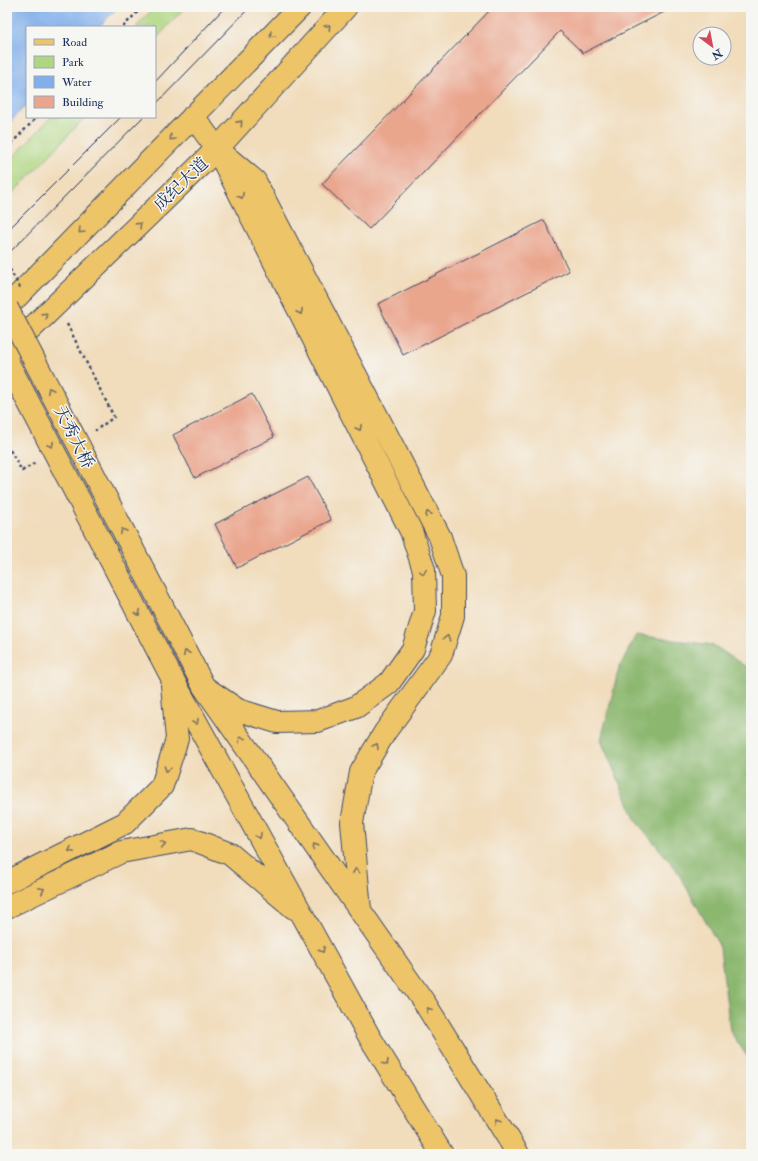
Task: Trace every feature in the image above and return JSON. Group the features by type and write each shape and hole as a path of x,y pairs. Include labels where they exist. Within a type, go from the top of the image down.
{"main road":[{"path":"7,308 300,7"},
{"name":"成纪大道","path":"7,352 217,149 346,7"},
{"path":"193,116 217,149 411,531 424,570 425,611 412,649 389,683 356,707 318,721 277,722 238,710 204,687"},
{"path":"217,149 255,181 440,537 453,576 453,616 441,655 385,732 361,772 352,823 360,910"},
{"name":"天秀大桥","path":"7,308 204,687 426,1006 518,1154"},
{"name":"天秀大桥","path":"7,361 171,676 369,1036 442,1154"},
{"path":"7,882 125,823 162,786 177,739 171,676"},
{"path":"7,907 122,852 192,839 230,854 303,916"}],"path":[{"path":"124,26 142,7"},
{"path":"7,148 36,118"},
{"path":"56,304 114,417 96,430 93,423"},
{"path":"7,445 22,471 36,462"}],"green space":[{"path":"155,7 185,7 156,39 156,26 137,26"},
{"path":"50,118 84,118 7,199 7,164"},
{"path":"636,635 713,645 751,670 751,1062 730,1031 720,947 676,869 636,821 601,740 619,668"}],"water":[{"path":"7,7 118,7 100,26 26,26 26,105 7,125"}],"building":[{"path":"493,7 674,7 583,53 560,31 369,229 322,184"},
{"path":"544,220 569,271 403,355 378,304"},
{"path":"252,394 274,437 195,478 173,435"},
{"path":"308,477 331,520 237,568 215,524"}],"tram line":[{"path":"156,81 225,7"},
{"path":"156,104 250,7"},
{"path":"7,231 120,118"},
{"path":"7,255 142,118"}]}
